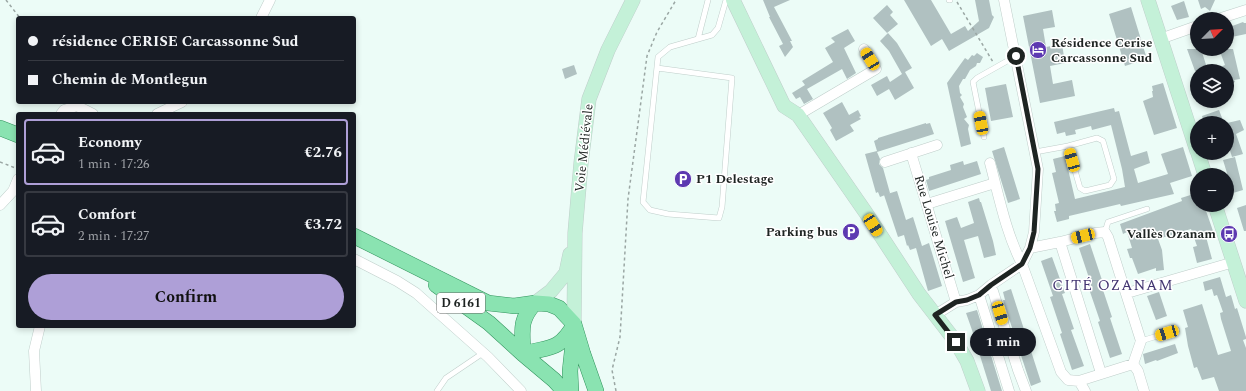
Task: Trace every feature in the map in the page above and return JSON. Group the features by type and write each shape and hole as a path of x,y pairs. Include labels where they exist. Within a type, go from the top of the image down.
{"main road":[{"path":"0,128 16,134"},
{"name":"D 6161","path":"356,237 396,256 489,323 554,380 564,391"},
{"path":"396,256 488,303 514,306 535,303 549,304 559,308 574,324 596,391"},
{"path":"535,303 528,311 522,327 523,354 556,346 568,335 574,324"},
{"path":"571,391 570,370 574,324"}],"street":[{"path":"262,16 270,0"},
{"name":"Voie Médiévale","path":"575,233 581,163 589,99 608,50 633,0"},
{"path":"734,0 784,106 798,115 935,315 956,342 967,361 978,391"},
{"path":"935,315 956,302 967,300 979,295 1022,264 1030,248 1034,232 1038,169 1004,0"},
{"path":"1148,0 1190,131"},
{"path":"1234,14 1246,10"},
{"path":"1160,39 1190,28"},
{"path":"798,115 876,69 864,49"},
{"path":"161,112 178,104"},
{"path":"62,112 64,110 77,106 90,112"},
{"path":"885,162 938,145"},
{"name":"Rue Louise Michel","path":"911,153 956,302"},
{"path":"990,163 1010,234 1061,372 1068,380 1079,381 1133,364"},
{"path":"927,204 995,183"},
{"path":"0,206 15,194"},
{"path":"1217,212 1246,301"},
{"path":"1030,248 1105,232 1108,236 1127,293 1141,341 1133,364"},
{"path":"535,303 551,291 566,273 575,233"},
{"path":"574,324 575,233"},
{"path":"1060,242 1101,373"},
{"path":"356,260 397,281 416,294 483,353 521,391"},
{"path":"1127,293 1234,262"},
{"path":"991,285 1026,391"},
{"path":"979,295 1009,391"},
{"path":"36,391 33,360 40,328"},
{"path":"1133,364 1138,371 1144,391"},
{"path":"1079,381 1084,391"}],"lane":[{"path":"698,39 708,0"},
{"path":"657,68 732,78 722,207 719,218 650,210 643,202 658,57 670,47 712,35 718,28 726,0"},
{"path":"984,137 973,82 977,78 1016,56"},
{"path":"1035,152 1068,146 1097,138 1103,141 1114,179 1110,185 1085,191 1080,188 1068,146"},
{"path":"1105,232 1108,222 1147,209"},
{"path":"1141,341 1177,330"},
{"path":"437,391 446,378 483,353"}],"path":[{"path":"6,0 18,16"},
{"path":"616,391 612,370 620,337 628,199 647,56 657,32 676,0"},
{"path":"956,0 996,67"},
{"path":"0,162 16,168"}],"building":[{"path":"763,0 790,0 774,7 792,41 790,41 793,47 785,57 779,46 783,44 769,17"},
{"path":"904,0 931,0 951,34 965,26 968,31 979,21 975,0 989,0 992,15 994,17 989,28 949,51 942,39 931,46"},
{"path":"1198,0 1215,0 1210,11 1205,7 1201,9"},
{"path":"1184,1 1189,17 1177,20 1171,6"},
{"path":"887,5 893,12 890,15 898,24 887,33 873,18"},
{"name":"Résidence Cerise Carcassonne Sud","path":"1131,7 1147,59 1125,66 1109,14"},
{"name":"Résidence Cerise Carcassonne Sud","path":"1052,10 1055,27 1043,29 1046,47 1062,44 1065,63 1050,66 1053,84 1072,80 1075,96 1040,103 1023,16"},
{"path":"1243,22 1246,23 1246,34 1234,37 1234,25"},
{"path":"848,29 855,41 844,48 856,73 847,79 842,69 807,89 813,99 804,104 800,97 796,99 792,93 805,85 802,81 833,62 825,48 835,42 831,38"},
{"path":"888,33 897,43 912,68 905,72 914,88 895,100 889,89 877,96 871,85 887,76 890,82 902,74 889,51 880,41"},
{"path":"1187,49 1190,49 1190,56 1203,56 1206,64 1192,64"},
{"path":"977,53 983,57 980,63 977,63 976,66 970,70 959,86 960,93 962,95 960,97 964,104 963,107 967,117 964,119 969,125 968,129 971,144 961,147 947,83 965,58 968,60 972,55 974,56"},
{"path":"1234,53 1240,79 1234,80 1234,64 1225,64 1222,56 1234,56"},
{"path":"574,65 577,74 565,79 562,69"},
{"path":"1163,83 1177,128 1154,135 1143,101 1153,97 1152,86"},
{"path":"1006,84 1013,117 991,121 985,88"},
{"path":"842,102 849,115 858,110 861,116 859,117 861,119 850,125 854,131 836,141 830,130 832,128 823,113"},
{"path":"1114,108 1115,112 1119,111 1131,156 1147,151 1150,163 1134,169 1138,183 1168,174 1161,154 1183,147 1190,170 1190,177 1170,183 1174,194 1121,206 1120,204 1069,216 1069,219 1057,222 1054,211 1056,211 1055,204 1059,203 1052,173 1056,172 1053,159 1065,156 1075,199 1125,187 1111,125 1092,130 1091,126 1075,130 1076,134 1066,136 1065,132 1057,134 1054,122"},
{"path":"1219,110 1221,116 1202,116"},
{"path":"1240,120 1244,130 1236,134 1243,154 1234,156 1234,121"},
{"path":"930,123 934,134 877,152 880,159 879,164 883,168 890,193 880,197 878,192 876,193 865,154 877,151 874,141 878,138"},
{"path":"1004,147 1020,199 1008,203 992,151"},
{"path":"1234,157 1243,190 1234,193 1234,168 1225,168 1223,160 1234,160"},
{"path":"963,161 964,165 977,161 981,174 929,191 926,180 929,179 929,177 951,170 950,165"},
{"path":"897,191 906,220 913,217 922,246 929,243 942,286 928,291 916,248 910,250 908,245 907,246 904,235 898,237 884,195"},
{"path":"1190,195 1190,212 1206,212 1213,231 1205,233 1212,259 1197,263 1193,247 1197,246 1191,229 1158,239 1162,250 1164,270 1156,271 1156,268 1138,274 1127,249 1132,248 1127,232 1123,234 1120,224 1182,201 1181,198"},
{"path":"979,198 996,255 984,258 978,236 964,240 975,278 963,282 945,221 957,217 961,228 974,223 968,202"},
{"path":"1246,205 1246,231 1244,231 1237,208"},
{"path":"1090,244 1112,317 1110,318 1122,354 1110,358 1098,322 1100,321 1088,286 1091,284 1079,248"},
{"path":"1052,257 1065,293 1062,294 1074,329 1071,330 1084,366 1072,370 1050,297 1053,296 1041,261"},
{"path":"1220,277 1226,297 1231,295 1235,309 1237,308 1246,337 1246,339 1243,340 1246,348 1246,391 1219,391 1214,377 1202,380 1197,367 1194,368 1188,346 1185,328 1188,327 1183,310 1202,304 1218,355 1231,351 1221,319 1220,313 1223,312 1217,295 1214,296 1212,289 1205,291 1203,282"},
{"path":"1011,289 1041,382 1031,386 1003,300 1005,300 1003,292"},
{"path":"1159,292 1167,316 1156,320 1147,296"},
{"path":"977,310 1002,391 991,391 966,313"},
{"path":"1175,344 1178,353 1145,364 1143,354"}],"place":[{"name":"Résidence Cerise Carcassonne Sud","path":"1038,50"},
{"name":"P1 Delestage","path":"683,179"},
{"name":"Parking bus","path":"851,232"},
{"name":"Vallès Ozanam","path":"1229,234"}],"district":[{"name":"CITÉ OZANAM","path":"1113,285"}],"route":[{"path":"956,342 935,315 956,302 967,300 979,295 1022,264 1030,248 1034,232 1038,169 1016,56"}]}
